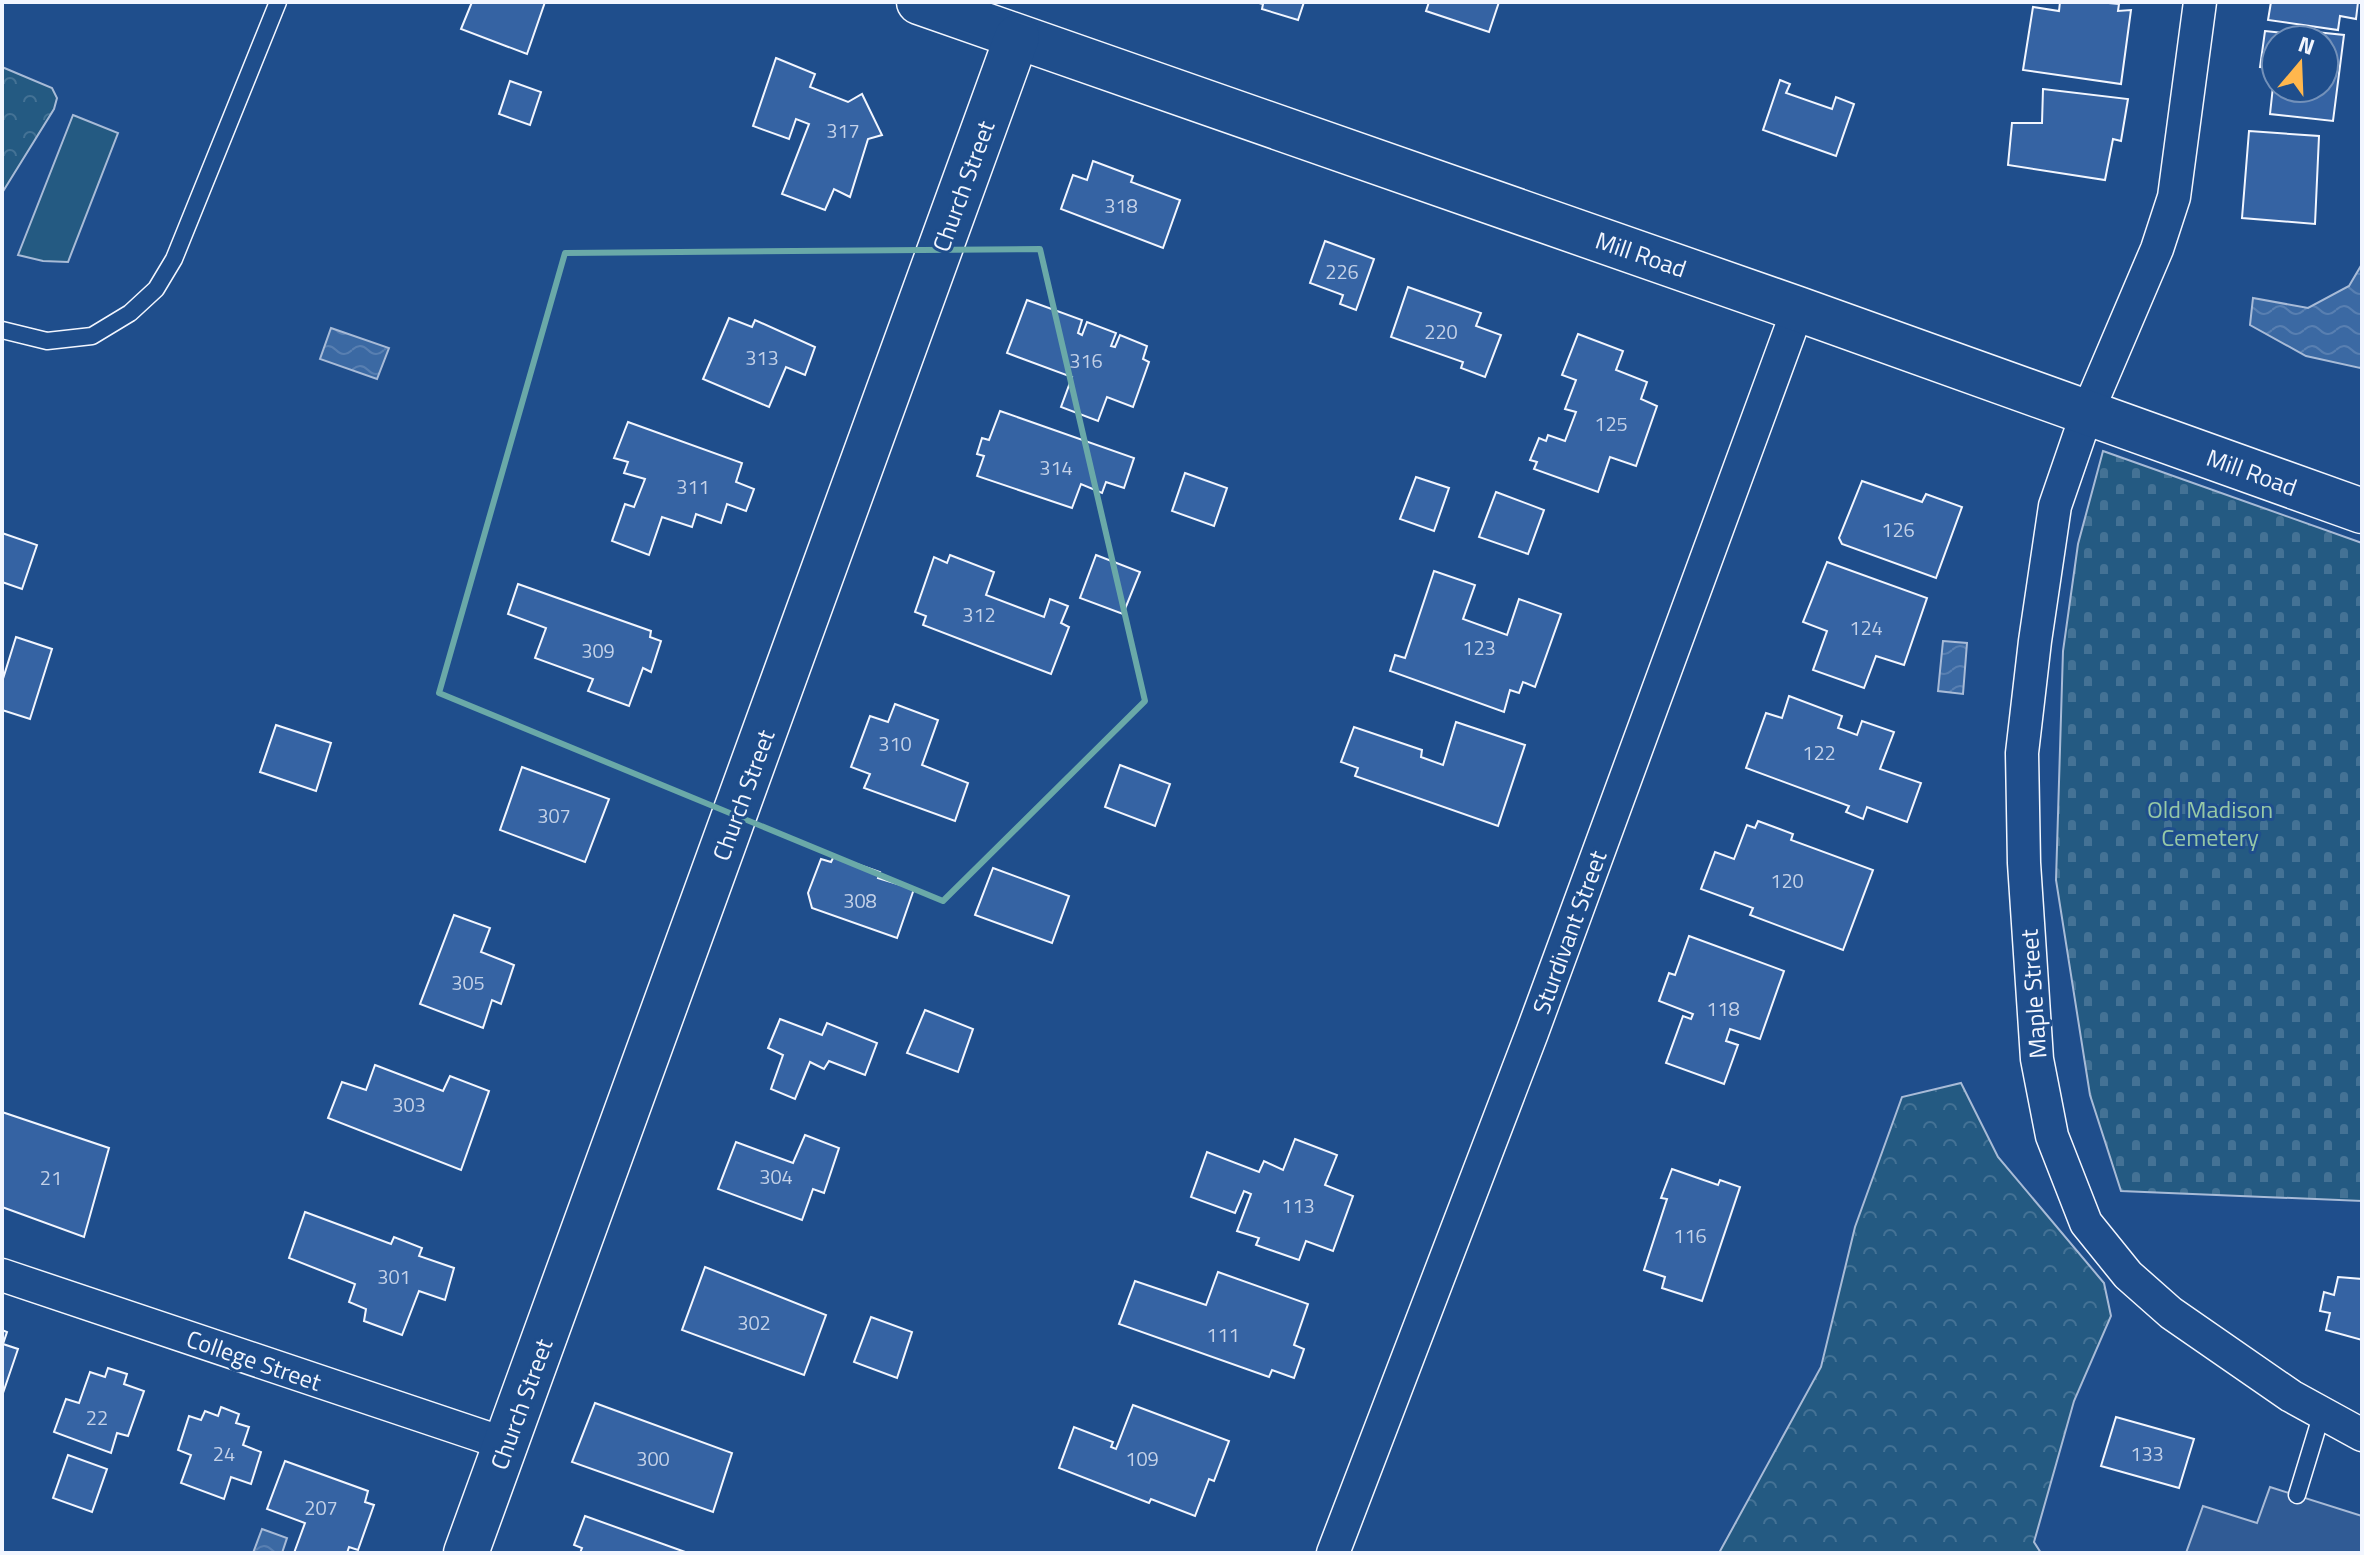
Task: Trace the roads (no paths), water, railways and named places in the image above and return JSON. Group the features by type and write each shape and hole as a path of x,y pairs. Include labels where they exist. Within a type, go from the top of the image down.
{"street":[{"name":"Mill Road","path":"919,2 1798,309 2362,511"},
{"name":"Maple Street","path":"2200,2 2174,197 2157,249 2087,413 2055,506 2022,753 2024,863 2037,1059 2052,1136 2086,1223 2128,1275 2171,1313 2291,1396 2362,1435"},
{"name":"Church Street","path":"466,1553 1017,37"},
{"name":"Sturdivant Street","path":"1333,1553 1532,1033 1798,309"},
{"name":"College Street","path":"2,1275 506,1444"}],"lane":[{"path":"2,330 47,341 92,336 130,313 156,289 174,259 278,2"},
{"path":"2297,1495 2322,1413"}],"water":[{"path":"2362,264 2360,368 2306,356 2250,325 2253,298 2308,308 2349,286"},
{"path":"331,328 389,348 377,379 320,359"},
{"path":"1943,641 1967,643 1963,694 1938,691"},
{"path":"262,1529 287,1538 282,1553 253,1553"}],"park label":[{"name":"Old Madison Cemetery","path":"2210,823"}]}
